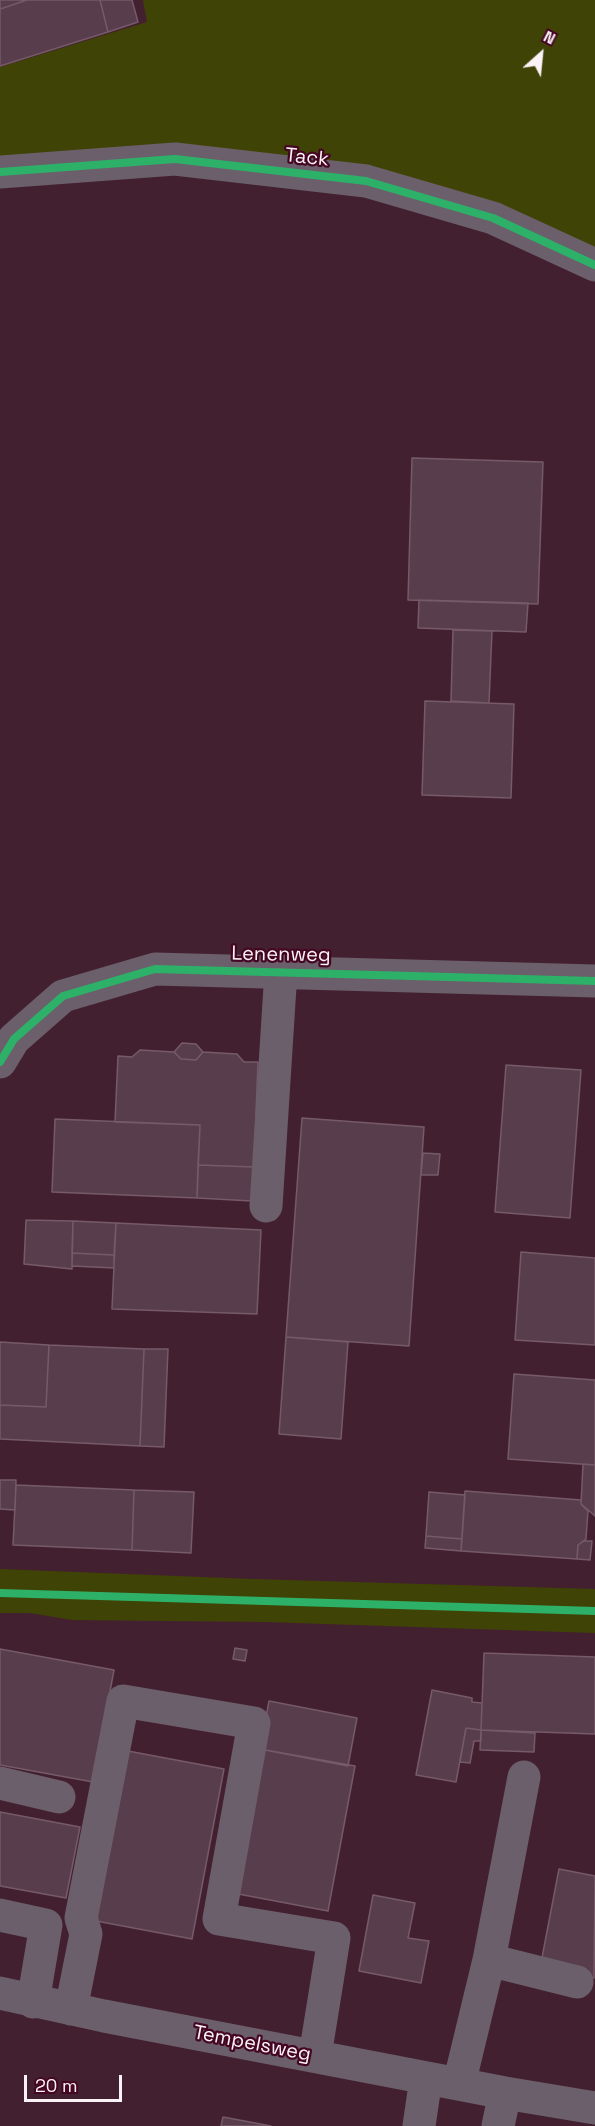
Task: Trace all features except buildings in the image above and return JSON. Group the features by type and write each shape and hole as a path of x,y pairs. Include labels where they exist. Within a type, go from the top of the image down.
{"street":[{"name":"Tack","path":"0,172 175,159 366,181 493,218 595,265"},
{"name":"Lenenweg","path":"0,1062 14,1039 13,1025 63,996 155,969 595,981"},
{"path":"266,1206 281,971"},
{"path":"70,2009 86,1934 81,1918 123,1701 254,1723 219,1919 334,1938 315,2056"},
{"path":"459,2084 489,1960 524,1777"},
{"path":"0,1784 59,1797"},
{"path":"0,1915 46,1924 33,2002"},
{"path":"489,1960 577,1982"},
{"name":"Tempelsweg","path":"0,1993 33,2002 426,2078 595,2108"},
{"path":"419,2126 426,2078"},
{"path":"498,2126 504,2093"}],"shaded area":[{"path":"143,0 595,0 595,253 370,173 0,166 0,67 147,22"},
{"path":"0,1569 595,1589 595,1633 266,1622 72,1620 30,1613 0,1613"}],"cycle path":[{"path":"0,172 175,159 366,181 493,218 595,265"},
{"path":"0,1062 14,1039 63,996 155,969 595,981"},
{"path":"0,1593 595,1611"}]}
